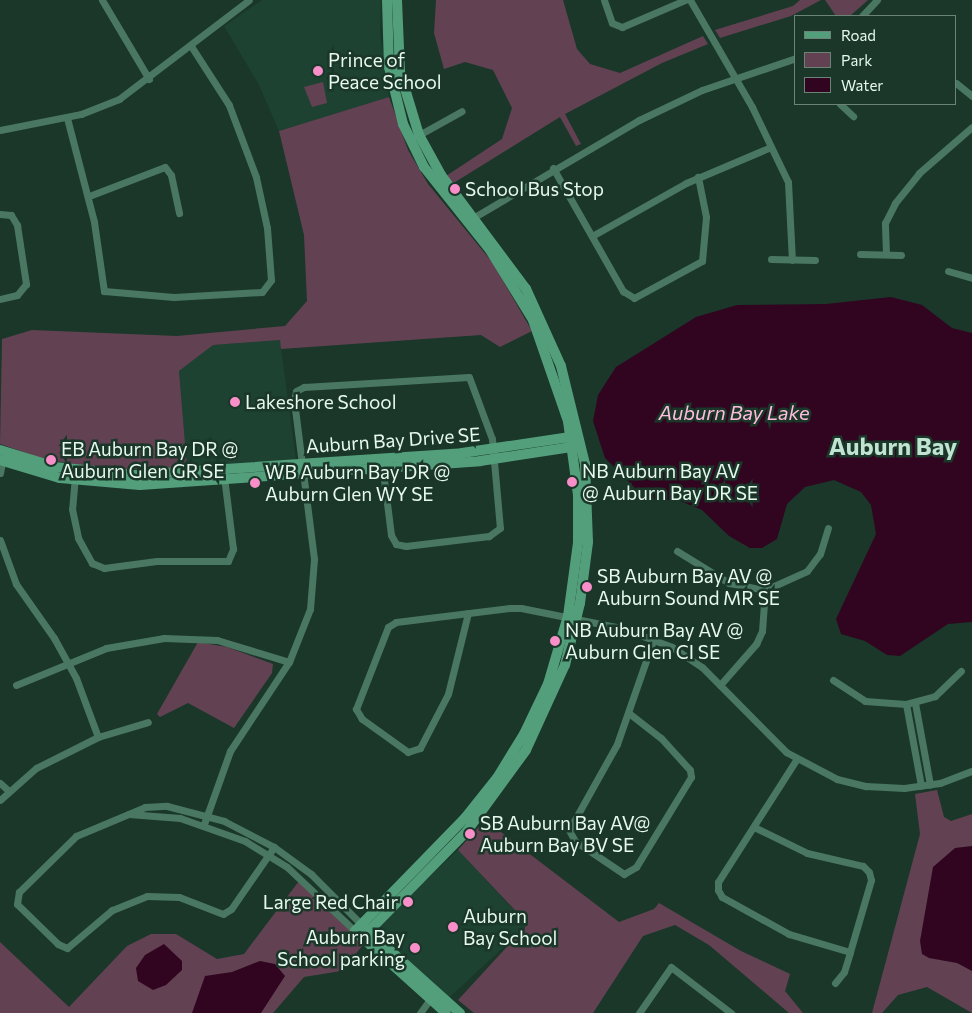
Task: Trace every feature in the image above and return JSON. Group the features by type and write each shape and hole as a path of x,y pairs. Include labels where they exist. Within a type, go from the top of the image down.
{"street":[{"path":"231,0 236,8"},
{"path":"362,931 467,831 514,769 553,694 573,617 578,524 576,441 559,386 533,320 509,278 471,219 435,182 414,137 391,81 387,0"},
{"path":"397,0 400,72 414,137"},
{"path":"604,0 612,23 622,27 685,0"},
{"path":"690,0 735,77 771,147 791,194 792,260"},
{"path":"866,15 876,0"},
{"path":"105,1 149,79"},
{"path":"0,130 67,118 119,99 149,79 245,1"},
{"path":"67,118 88,196 102,285 107,293 174,297 262,292 270,286 267,228 249,154 228,104 191,46"},
{"path":"471,219 553,168 646,116 735,77 794,59"},
{"path":"957,84 972,96"},
{"path":"841,105 853,116"},
{"path":"414,137 462,111"},
{"path":"886,254 885,223 895,203 919,174 972,127"},
{"path":"592,236 698,177 771,147"},
{"path":"88,196 165,167 171,175 179,213"},
{"path":"553,168 624,291 638,298 697,264 705,256 706,205 698,177"},
{"path":"0,214 11,215 17,225 26,284 17,295 0,299"},
{"path":"860,254 900,255"},
{"path":"771,259 815,260"},
{"path":"948,271 963,278 972,278"},
{"path":"204,824 222,770 241,730 289,662 306,623 313,591 314,560 294,400 296,391 304,387 375,381 469,377 482,404 495,455 501,523 495,534 406,546 396,544 391,535 382,464"},
{"name":"Auburn Bay Drive SE","path":"2,456 75,475 140,485 224,475 495,455 576,441"},
{"path":"0,473 2,456"},
{"path":"75,475 72,509 78,538 92,563 104,568 157,561 228,560 233,549 224,475"},
{"path":"677,551 729,583 765,590 807,571 820,554 828,528"},
{"path":"0,540 16,584 68,663 98,737"},
{"path":"720,685 756,644 762,631 765,590"},
{"path":"468,614 448,694 420,748 408,752 362,719 356,708 387,630 396,622 521,608 573,617 654,638 683,654 720,685 766,735 796,760 854,784 921,786 930,785 972,771"},
{"path":"16,685 68,663 128,643 182,637 234,644 289,662"},
{"path":"630,714 662,738 690,770 691,777 636,867 624,874 575,841 569,830 607,764 630,714 654,638"},
{"path":"833,680 865,700 906,704 915,703 941,692 961,671"},
{"path":"915,703 930,785"},
{"path":"906,704 921,786"},
{"path":"0,800 58,754 98,737 148,722"},
{"path":"796,760 718,882 719,893 788,934 850,952"},
{"path":"0,783 9,791"},
{"path":"274,847 226,913 218,914 179,897 147,896 112,910 75,945 62,947 20,908 18,894 76,836 144,807 167,806 207,815 274,847 311,874 362,931"},
{"path":"129,814 180,818 204,824 270,855 362,931 433,996 446,1013"},
{"path":"754,827 807,853 863,866 869,872 871,880 844,972 835,983"},
{"path":"639,1013 671,966 731,1013"},
{"path":"420,1013 433,996"},
{"path":"433,996 460,1013"}],"shaded area":[{"name":"Prince of Peace School","path":"262,0 381,0 380,33 389,97 279,131 259,85 224,26"},
{"name":"Lakeshore School","path":"280,340 296,460 187,467 179,371 213,345"},
{"name":"Auburn Bay School","path":"458,850 528,925 446,1001 376,926"}],"green space":[{"path":"436,0 563,0 577,49 590,64 620,73 703,36 708,44 662,63 565,114 581,144 576,146 560,117 452,184 446,176 502,139 512,108 493,70 465,62 444,69 434,33"},
{"path":"800,0 821,0 791,16 720,38 715,30 793,6"},
{"path":"825,0 868,0 851,15 835,15"},
{"path":"323,82 327,103 312,107 304,87"},
{"path":"389,97 408,150 428,184 492,262 532,331 500,347 481,335 281,349 280,340 213,345 179,371 187,467 110,470 44,459 0,444 2,339 32,330 177,336 285,326 307,301 304,235 279,131"},
{"path":"198,642 227,647 273,664 272,673 234,728 188,703 160,717 157,714"},
{"path":"937,790 944,817 951,821 972,814 972,1013 927,987 898,995 882,1013 872,1013 920,834 915,794"},
{"path":"485,820 619,922 654,909 659,903 741,951 790,974 785,991 803,1013 789,1013 709,945 675,925 643,936 593,1013 474,1013 458,1000 528,924 458,850"},
{"path":"299,881 364,944 341,971 304,977 273,1013 0,1013 0,942 69,1007 127,946 151,934 176,934 217,959 244,954"}],"water":[{"name":"Auburn Bay Lake","path":"891,297 922,305 952,328 972,333 972,622 948,624 900,656 887,655 865,641 841,634 836,619 876,534 871,505 861,492 834,480 805,487 787,504 777,539 762,548 750,548 729,536 702,510 680,501 655,499 637,490 605,458 593,421 598,395 616,367 696,317 737,305 826,304"},
{"path":"972,846 972,971 957,963 929,958 922,954 920,941 933,867 955,848"},
{"path":"164,944 182,961 182,970 166,985 153,990 138,981 136,968 145,955"},
{"path":"260,961 275,964 285,976 261,1013 192,1013 205,976 232,972"}],"place":[{"name":"Prince of Peace School","path":"318,71"},
{"name":"School Bus Stop","path":"455,189"},
{"name":"Lakeshore School","path":"235,402"},
{"name":"EB Auburn Bay DR @ Auburn Glen GR SE","path":"51,460"},
{"name":"NB Auburn Bay AV @ Auburn Bay DR SE","path":"572,482"},
{"name":"WB Auburn Bay DR @ Auburn Glen WY SE","path":"255,483"},
{"name":"SB Auburn Bay AV @ Auburn Sound MR SE","path":"587,587"},
{"name":"NB Auburn Bay AV @ Auburn Glen CI SE","path":"555,641"},
{"name":"SB Auburn Bay AV@ Auburn Bay BV SE","path":"470,834"},
{"name":"Large Red Chair","path":"408,902"},
{"name":"Auburn Bay School","path":"453,927"},
{"name":"Auburn Bay School parking","path":"415,948"}],"district":[{"name":"Auburn Bay","path":"893,446"}]}
